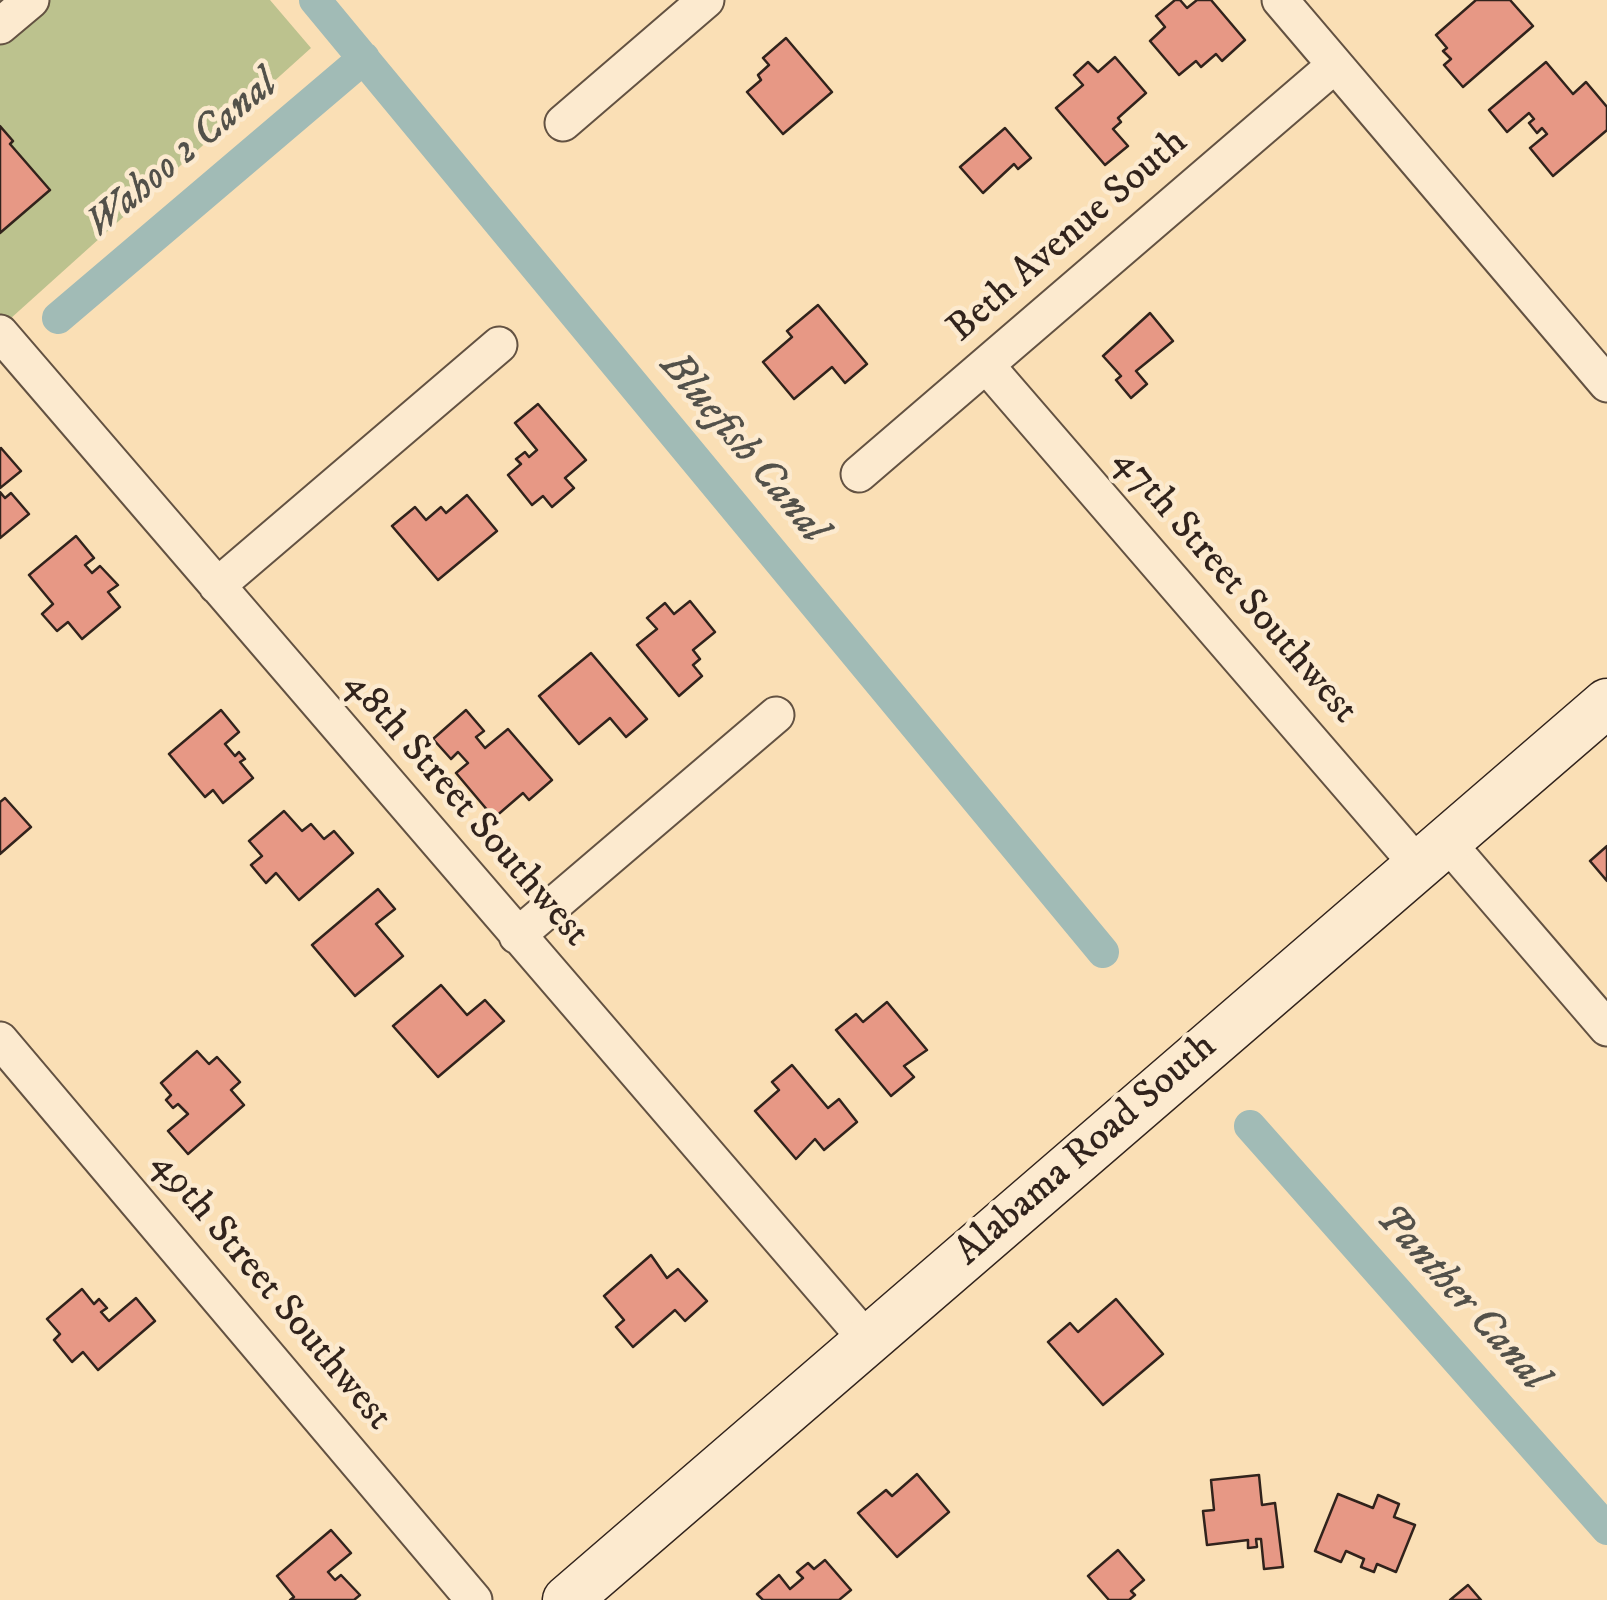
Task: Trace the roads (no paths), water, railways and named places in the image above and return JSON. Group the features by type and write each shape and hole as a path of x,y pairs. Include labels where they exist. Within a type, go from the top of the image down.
{"street":[{"path":"0,26 31,0"},
{"path":"563,122 706,0"},
{"path":"1280,0 1607,384"},
{"name":"Beth Avenue South","path":"859,474 1335,65"},
{"name":"48th Street Southwest","path":"0,333 868,1340"},
{"path":"217,586 499,346"},
{"name":"47th Street Southwest","path":"986,364 1432,853 1607,1028"},
{"name":"Alabama Road South","path":"567,1600 1607,703"},
{"path":"517,936 776,715"},
{"name":"49th Street Southwest","path":"0,1040 474,1600"}],"waterway":[{"name":"Bluefish Canal","path":"315,0 1103,952"},
{"name":"Wahoo 2 Canal","path":"58,318 364,58"},
{"name":"Panther Canal","path":"1250,1126 1607,1529"}]}
